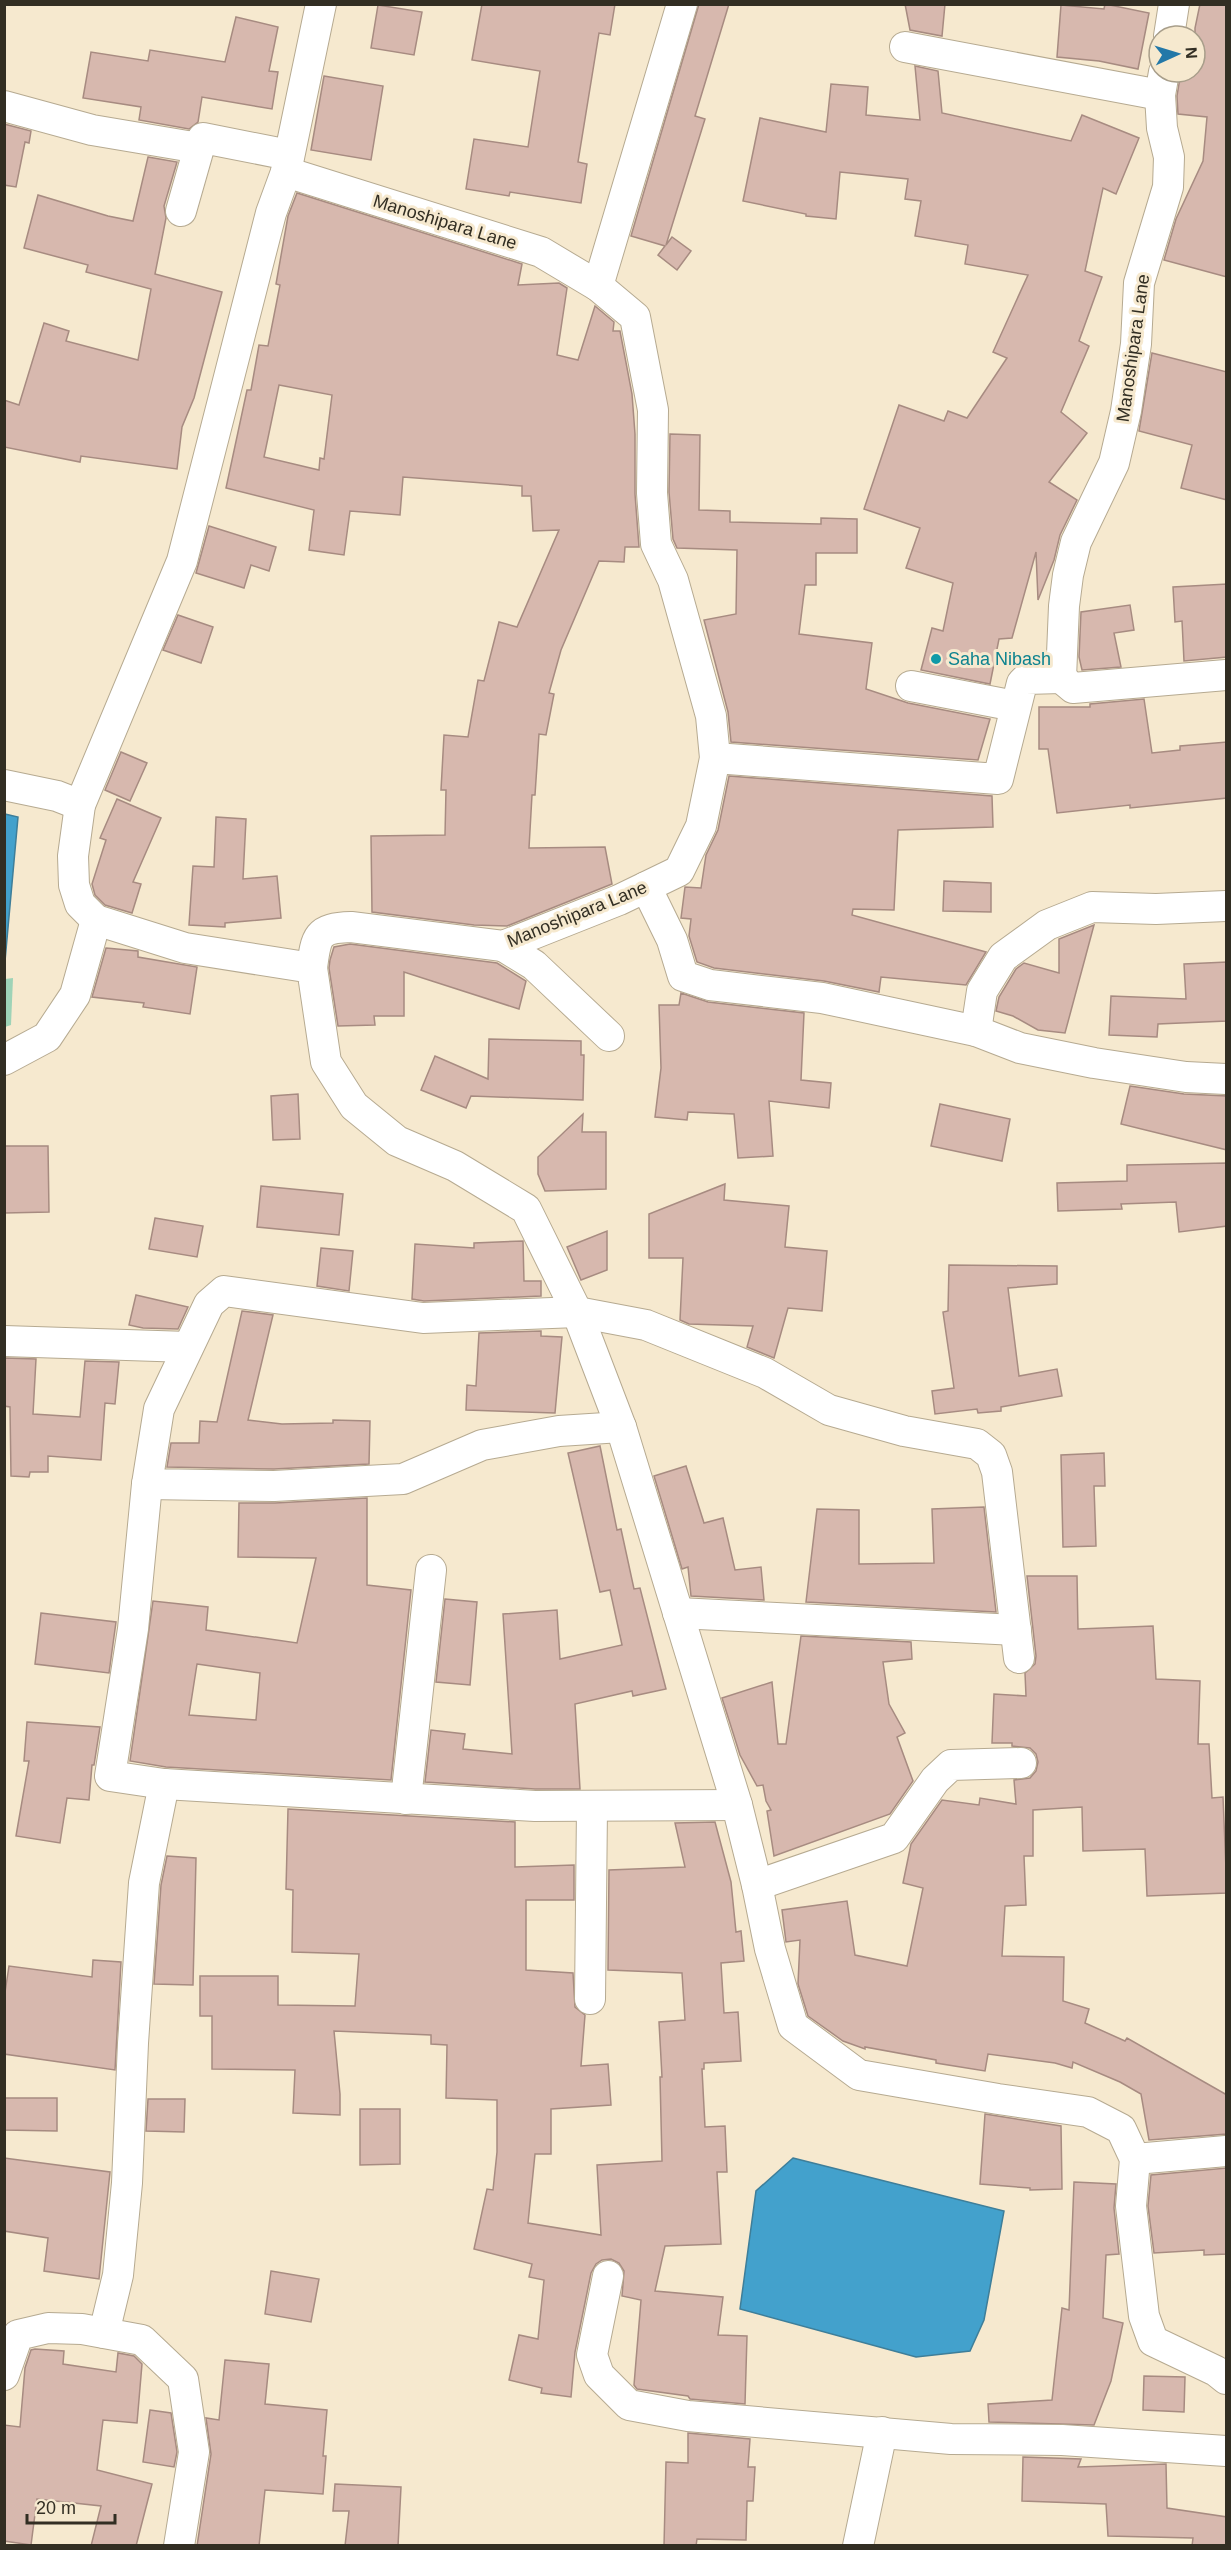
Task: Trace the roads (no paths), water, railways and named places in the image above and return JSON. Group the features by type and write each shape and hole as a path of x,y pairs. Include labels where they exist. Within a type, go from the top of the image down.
{"street":[{"path":"321,4 287,163 271,213 182,561 80,805 72,856 74,885 80,904 96,920 185,948 312,968 326,1062 354,1106 396,1141 455,1166 526,1209 577,1312 621,1427 737,1805 758,1885 770,1949 793,2026 859,2074 998,2100 1088,2112 1121,2129 1135,2159 1131,2206 1144,2316 1153,2341 1216,2371 1227,2379"},
{"path":"598,286 682,4"},
{"path":"1171,24 1174,4"},
{"name":"Manoshipara Lane","path":"904,46 1147,82"},
{"name":"Manoshipara Lane","path":"1062,678 1064,606 1068,575 1076,542 1114,464 1126,411 1136,345 1139,283 1168,188 1169,157 1162,128 1162,84"},
{"path":"4,106 92,130 199,148 181,211"},
{"name":"Manoshipara Lane","path":"199,148 203,138 287,163 541,252 598,286 634,317 653,410 652,493 656,544 673,580 711,716 715,758 701,826 679,871 619,900 502,946 351,927 332,927 321,934 315,946 312,968"},
{"path":"715,758 998,779 1015,706 1022,683 1026,679 1062,678 1073,688 1227,675"},
{"path":"911,686 1015,706"},
{"path":"4,785 57,796 80,805"},
{"path":"646,887 672,940 683,976 710,985 822,998 976,1031 1020,1048 1094,1064 1185,1077 1227,1079"},
{"path":"976,1031 982,991 1002,957 1047,925 1092,907 1156,909 1227,906"},
{"path":"4,1060 47,1037 75,995 96,920"},
{"path":"502,946 534,965 609,1036"},
{"path":"678,1613 1017,1644 997,1472 991,1455 977,1444 904,1431 829,1410 765,1373 646,1325 577,1312 423,1317 224,1290 209,1304 159,1409 147,1484 133,1629 110,1776 164,1784 592,1807 737,1805"},
{"path":"4,1341 188,1347"},
{"path":"147,1484 274,1486 403,1479 482,1444 559,1431 621,1427"},
{"path":"406,1798 431,1570"},
{"path":"758,1885 894,1838 935,1780 951,1765 1021,1763"},
{"path":"104,2333 118,2275 127,2183 133,2043 144,1883 164,1784"},
{"path":"590,1999 592,1807"},
{"path":"1135,2159 1227,2151"},
{"path":"608,2276 592,2355 599,2375 628,2405 688,2416 951,2439 1062,2440 1227,2451"},
{"path":"4,2375 18,2335 48,2328 82,2329 142,2340 183,2379 194,2452 179,2546"},
{"path":"858,2546 882,2432"}],"water":[{"path":"4,814 18,817 5,961"},
{"path":"793,2158 1004,2211 984,2320 970,2351 916,2357 740,2309 756,2191"}],"place":[{"name":"Saha Nibash","path":"936,659"}]}
